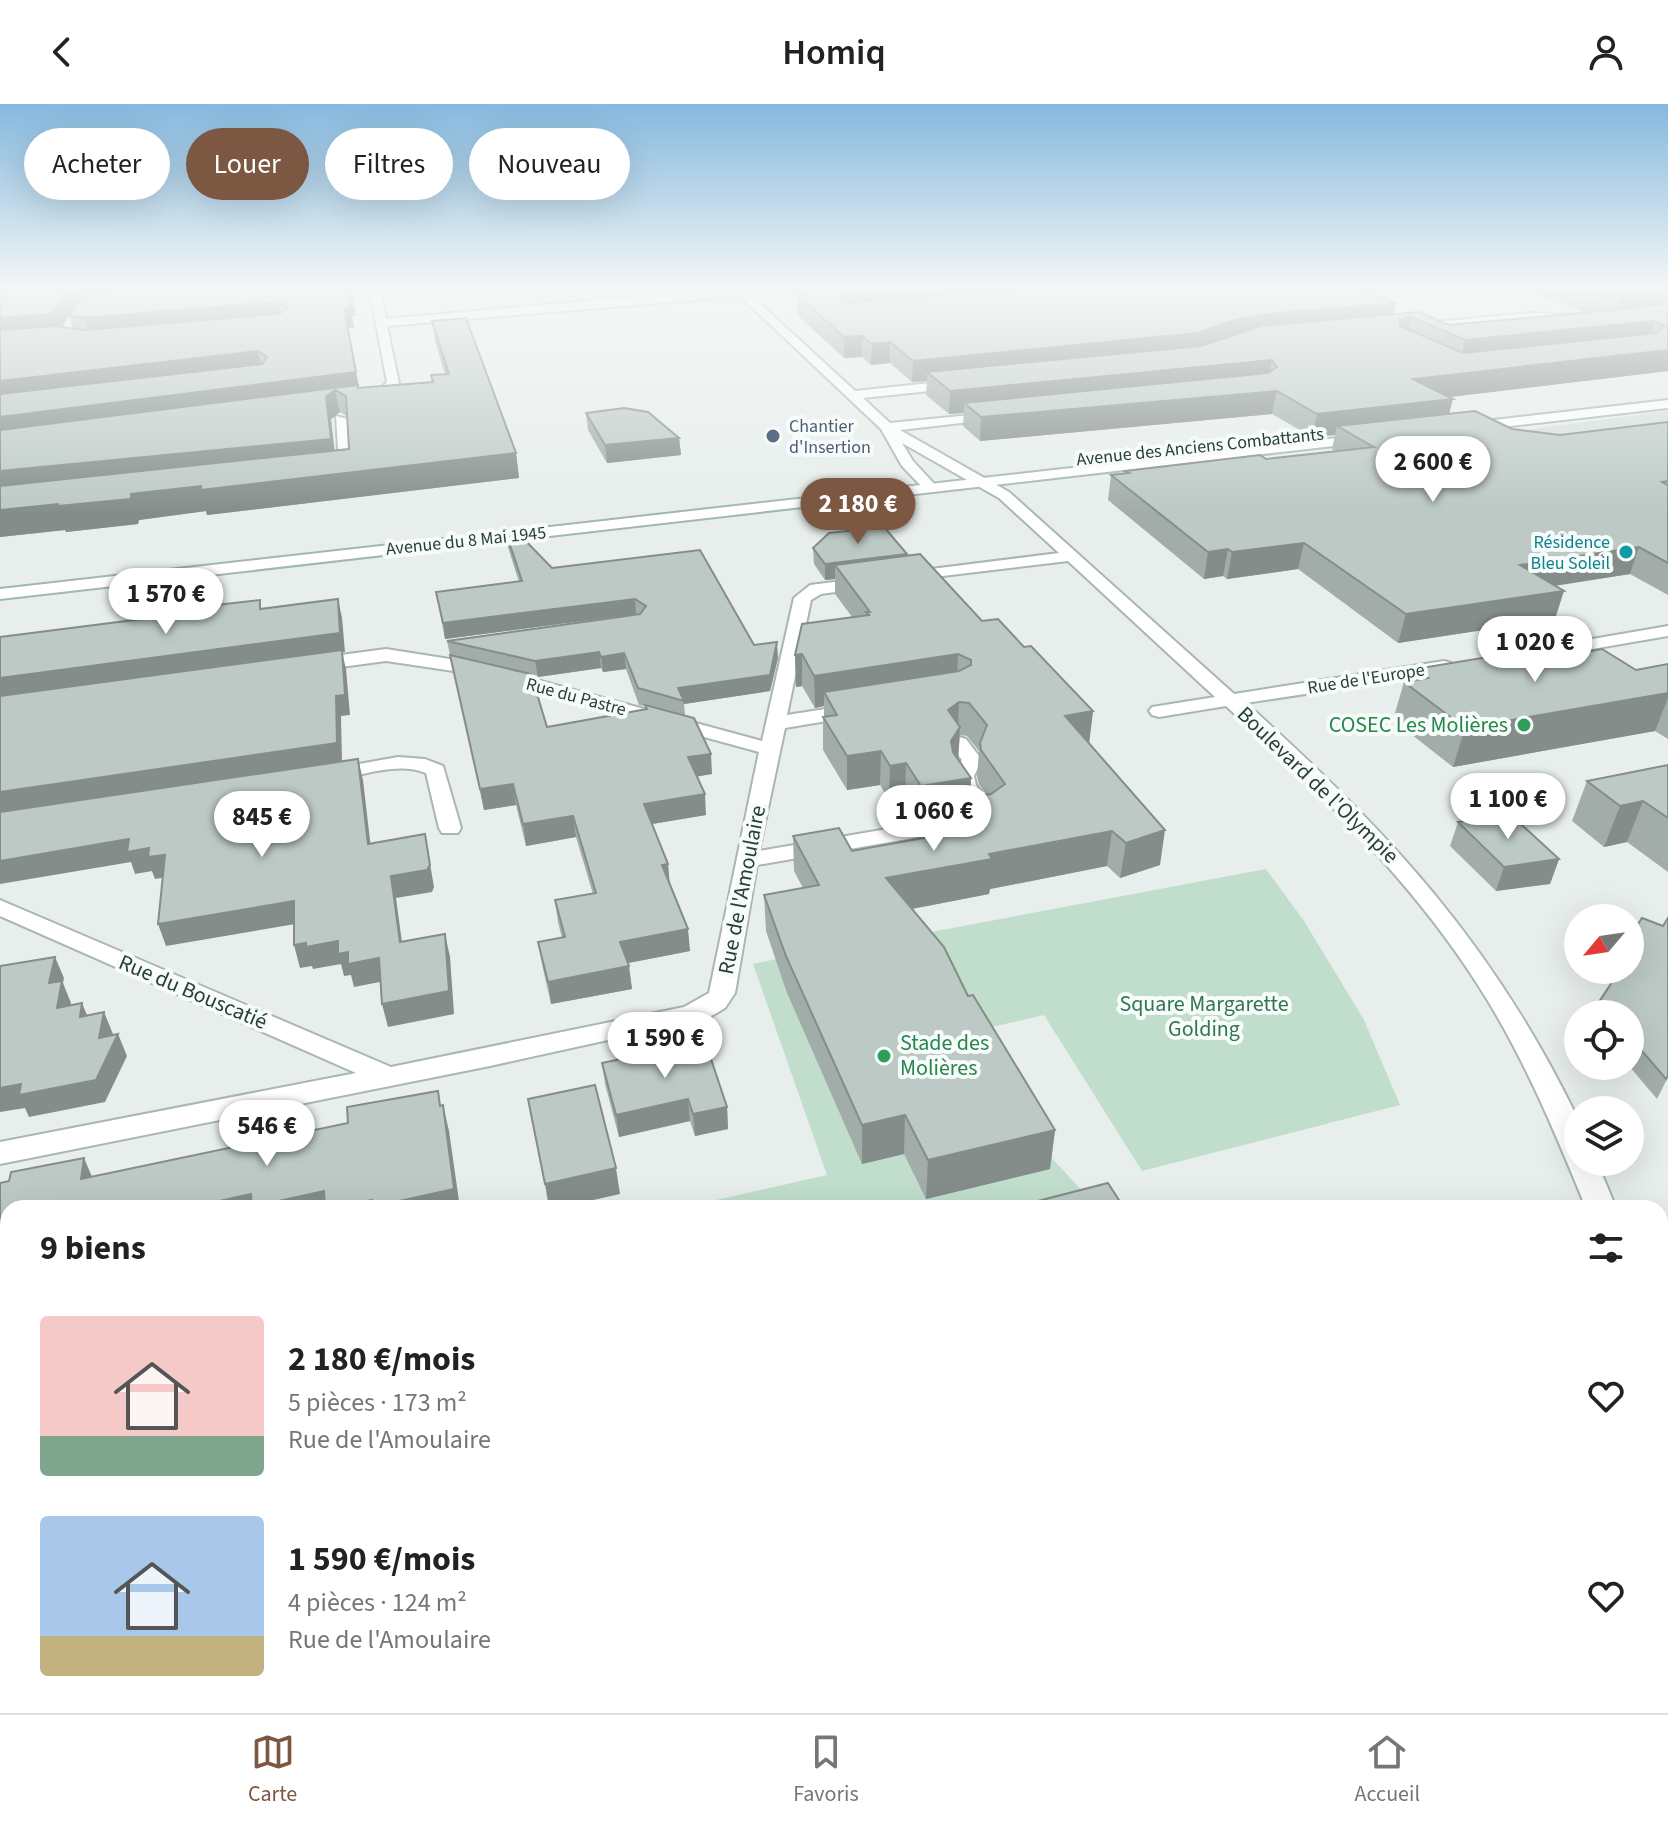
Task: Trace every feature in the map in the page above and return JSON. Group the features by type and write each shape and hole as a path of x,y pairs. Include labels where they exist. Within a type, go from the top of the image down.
{"street":[{"path":"350,402 382,394 393,383 389,362"},
{"path":"817,362 887,427 907,463 926,483"},
{"path":"885,378 963,370"},
{"path":"838,382 854,380"},
{"path":"852,395 978,382"},
{"path":"1668,394 1451,424 1668,404"},
{"path":"887,427 1007,414"},
{"path":"315,471 347,468 341,419"},
{"name":"Boulevard de l'Olympie","path":"887,427 1004,495 1350,811 1397,862 1454,935 1532,1053 1564,1122"},
{"name":"Avenue des Anciens Combattants","path":"926,483 1380,432"},
{"name":"Avenue du 8 Mai 1945","path":"0,582 926,483"},
{"name":"Avenue du 8 Mai 1945","path":"0,594 926,483"},
{"name":"Rue de l'Amoulaire","path":"0,1153 521,1051 689,1015 709,1007 722,993 746,860 803,598 809,592 1072,556"},
{"path":"1522,656 1668,631"},
{"path":"386,655 448,647"},
{"name":"Rue du Pastre","path":"285,669 386,655 475,669 770,749"},
{"name":"Rue de l'Europe","path":"1159,711 1462,665"},
{"path":"776,723 884,706"},
{"path":"746,860 988,818 965,785 963,776 972,760 959,743"},
{"path":"314,777 410,762 426,763 436,770 450,828"},
{"name":"Rue du Bouscatié","path":"0,907 387,1076"},
{"path":"1588,1176 1598,1200"}],"shaded area":[{"path":"1668,411 1668,498 1526,430"}],"green space":[{"name":"Square Margarette Golding","path":"1266,869 1304,921 1364,1020 1400,1105 1142,1171 1044,1015 970,1032 1024,1128 1089,1200 716,1200 827,1175 753,964 911,931 915,935"}],"building":[{"path":"0,362 163,362 0,381"},
{"path":"263,362 354,362 356,372 0,417 0,394"},
{"path":"445,362 482,362 516,453 201,490 201,486 131,494 131,499 0,510 0,486 349,449 346,396 335,390 326,397 331,439 0,471 0,430 358,385 358,388 433,382 431,375 449,374"},
{"path":"1031,362 1250,362 950,391 927,372"},
{"path":"1273,362 1562,362 1413,379 1453,399 1317,414 1277,391 981,417 964,403 1268,373 1277,367"},
{"path":"624,408 648,412 679,438 605,445 586,413"},
{"path":"1475,411 1512,429 1560,435 1668,422 1668,481 1662,482 1668,485 1668,563 1639,547 1520,565 1564,591 1406,614 1304,543 1208,552 1111,475 1260,455 1266,459 1374,447 1337,426"},
{"path":"884,527 907,554 825,564 813,548 829,533"},
{"path":"514,529 552,568 700,550 754,645 777,642 770,675 678,688 684,701 638,688 624,653 601,657 599,652 535,661 447,641 640,614 646,606 635,599 443,623 436,592 522,581 505,530"},
{"path":"920,554 982,621 998,619 1024,647 1031,646 1093,711 1065,716 1165,830 1126,843 1112,831 989,854 992,859 886,878 944,947 968,996 973,995 1055,1130 928,1160 905,1115 862,1125 786,956 764,895 819,885 793,836 839,828 852,851 951,833 932,803 991,794 1005,784 981,750 980,743 987,725 969,703 959,702 948,710 960,727 951,741 953,752 971,778 921,786 906,763 890,766 881,751 847,756 823,717 837,715 824,692 959,671 971,665 971,660 958,654 814,676 802,654 795,655 802,624 869,615 866,612 870,612 835,565"},
{"path":"338,599 340,633 0,678 0,637 181,614 181,609 260,600 260,609"},
{"path":"1567,644 1581,653 1602,649 1636,670 1668,664 1668,693 1465,728 1404,682 1428,678 1415,669"},
{"path":"342,650 345,695 336,696 337,743 0,792 0,696"},
{"path":"450,655 531,674 547,727 647,709 645,705 694,718 711,754 688,757 705,794 644,804 668,864 662,865 688,929 620,942 629,966 548,982 538,942 565,937 555,900 596,893 573,816 523,824 513,784 480,789"},
{"path":"358,759 368,844 425,834 430,865 427,870 391,876 400,942 445,934 449,991 382,1004 379,958 348,964 348,952 338,954 338,941 306,947 306,943 294,945 294,901 158,924 165,855 148,857 149,848 127,852 129,839 0,861 0,812"},
{"path":"1668,765 1668,818 1643,801 1620,806 1587,781"},
{"path":"1511,815 1559,859 1504,867 1458,822"},
{"path":"1668,918 1666,1079 1644,1053 1644,1000 1600,1000 1611,984 1644,984 1644,919 1663,926"},
{"path":"55,957 49,983 62,981 57,1008 82,1003 80,1017 104,1012 99,1038 118,1034 96,1080 19,1095 21,1084 0,1088 0,966"},
{"path":"705,1041 727,1107 693,1114 688,1099 616,1115 602,1063"},
{"path":"595,1085 616,1168 545,1184 528,1099"},
{"path":"438,1091 440,1106 443,1105 454,1189 404,1200 325,1200 324,1191 284,1200 251,1200 251,1194 224,1200 0,1200 0,1183 9,1181 11,1172 84,1158 81,1179 348,1123 347,1107"},
{"path":"1108,1183 1119,1200 1042,1200"}],"place":[{"name":"Chantier d'Insertion","path":"773,436"},
{"name":"Résidence Bleu Soleil","path":"1626,552"},
{"name":"COSEC Les Molières","path":"1524,725"},
{"name":"Stade des Molières","path":"884,1056"}]}
